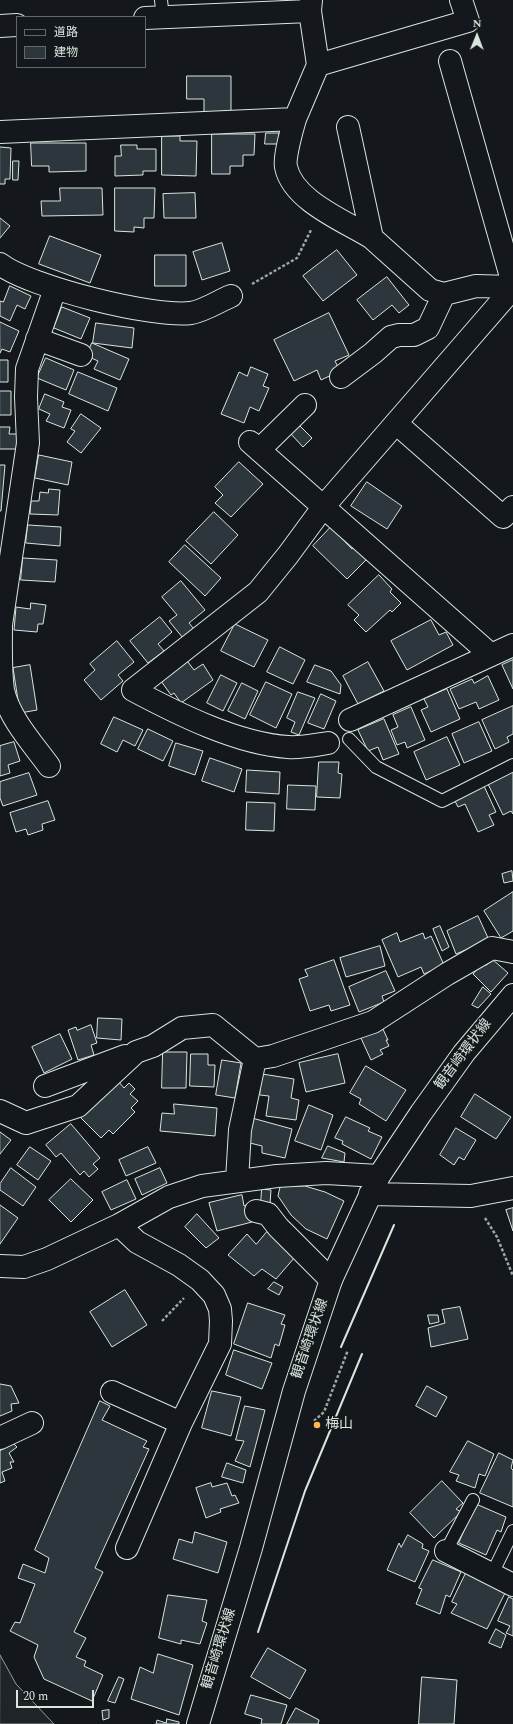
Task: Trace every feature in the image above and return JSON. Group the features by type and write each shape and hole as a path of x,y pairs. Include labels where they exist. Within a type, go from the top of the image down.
{"street":[{"path":"318,65 468,21 462,0"},
{"path":"156,12 310,5 318,65 295,119 286,167 296,188 307,200 372,238 430,290 444,294 476,286 513,288"},
{"path":"0,26 16,25"},
{"path":"450,61 513,284"},
{"path":"0,132 295,119"},
{"path":"348,127 372,238"},
{"path":"0,264 7,270 54,289 154,311 192,313 231,296"},
{"path":"513,288 462,345 397,424 324,506 288,555 258,592 133,690 156,702 255,743 290,747 342,734 491,655 513,646"},
{"path":"49,766 18,724 2,691 0,654 2,626 28,443 26,369 54,289"},
{"path":"341,377 373,354 391,337 399,335 414,335 428,328 444,294"},
{"path":"37,339 81,355"},
{"path":"305,405 255,446 491,655"},
{"path":"397,424 503,517 513,507"},
{"path":"45,1086 153,1046 182,1028 213,1025 255,1059 273,1056 373,1022 447,974 492,948 513,952"},
{"name":"観音崎環状線","path":"198,1724 251,1548 294,1391 331,1280 375,1185 421,1113 460,1059 513,995"},
{"path":"0,1111 26,1123 78,1106 136,1052"},
{"path":"237,1180 240,1130 255,1059"},
{"path":"0,1266 24,1267 47,1259 120,1225 169,1197 202,1186 237,1180 326,1173 375,1185 471,1196 513,1188"},
{"path":"256,1211 268,1214 278,1227 331,1280"},
{"path":"120,1225 137,1242 179,1265 200,1280 214,1295 220,1309 221,1321 220,1344 181,1423 127,1548"},
{"path":"112,1392 181,1423"},
{"path":"0,1438 32,1424"},
{"path":"446,1550 513,1585"}],"lane":[{"path":"342,734 376,767 442,801 513,765"},
{"path":"446,1550 473,1500"},
{"path":"492,1574 513,1531"}],"path":[{"path":"231,296 297,258 322,209"},
{"path":"471,1196 497,1237 513,1276"},
{"path":"162,1321 200,1280"},
{"path":"314,1421 324,1412 348,1350"}],"shaded area":[{"path":"0,1655 16,1684 54,1724 0,1724"}],"building":[{"path":"187,76 231,76 231,117 204,117 204,99 187,99"},
{"path":"266,133 279,133 278,144 265,144"},
{"path":"212,134 255,134 254,155 243,155 243,166 230,166 230,174 212,174"},
{"path":"162,136 180,136 180,141 197,141 196,176 162,175"},
{"path":"31,143 86,143 86,171 49,172 49,166 32,166"},
{"path":"121,145 137,145 137,149 156,149 156,171 143,171 143,175 115,176 115,156 121,156"},
{"path":"0,147 11,148 10,179 5,179 5,184 0,184"},
{"path":"13,161 19,161 18,180 13,180"},
{"path":"60,188 102,188 103,215 42,216 41,201 60,201"},
{"path":"115,188 155,188 154,218 144,218 144,228 134,227 134,232 115,231"},
{"path":"195,193 196,218 164,218 163,194"},
{"path":"0,218 10,226 0,238"},
{"path":"50,236 101,255 90,283 39,264"},
{"path":"222,243 230,271 202,280 193,252"},
{"path":"337,250 357,275 323,301 303,276"},
{"path":"155,255 186,255 186,286 155,286"},
{"path":"387,277 409,305 399,313 392,305 373,320 357,300"},
{"path":"10,286 31,296 25,309 17,305 10,321 0,316 0,301 3,302"},
{"path":"62,307 90,318 81,339 54,328"},
{"path":"329,313 349,355 335,361 340,371 321,380 317,370 294,381 274,340"},
{"path":"0,322 19,331 10,352 2,349 0,353"},
{"path":"96,323 134,328 132,348 93,343"},
{"path":"92,343 129,359 120,380 94,369 98,361 87,356"},
{"path":"46,358 74,370 66,390 37,378"},
{"path":"0,360 8,360 8,382 0,382"},
{"path":"251,367 268,374 263,386 269,388 259,411 250,407 244,423 221,414 239,372 247,376"},
{"path":"78,372 117,388 108,411 69,394"},
{"path":"0,391 11,391 11,415 0,415"},
{"path":"45,394 64,402 62,407 71,410 64,428 46,421 50,414 39,409"},
{"path":"81,414 101,428 81,453 67,442 75,431 71,429"},
{"path":"299,425 312,438 303,447 290,433"},
{"path":"0,427 10,427 9,434 17,434 17,449 0,449"},
{"path":"39,455 72,462 68,485 35,478"},
{"path":"239,462 263,484 231,517 215,503 223,495 215,487"},
{"path":"0,465 5,465 1,511 0,511"},
{"path":"367,482 402,506 387,529 351,506"},
{"path":"49,489 60,490 58,515 30,514 31,501 39,501 40,492 48,493"},
{"path":"214,512 238,535 211,564 186,541"},
{"path":"28,525 61,527 60,546 26,543"},
{"path":"331,527 352,549 355,546 368,558 347,579 313,546"},
{"path":"185,545 221,578 205,596 169,562"},
{"path":"23,558 57,560 55,582 21,580"},
{"path":"379,575 392,589 390,592 401,603 392,612 390,610 366,632 354,620 359,615 348,605"},
{"path":"181,581 205,610 189,623 194,629 183,638 169,621 177,615 162,597"},
{"path":"31,603 46,605 43,624 38,624 37,632 14,630 16,607 30,609"},
{"path":"160,617 172,632 158,644 164,651 148,663 130,641"},
{"path":"431,620 439,635 446,632 453,645 407,670 391,641"},
{"path":"235,624 268,640 254,667 221,651"},
{"path":"117,641 134,662 118,675 123,681 101,700 84,680 95,670 90,664"},
{"path":"280,647 305,660 293,684 267,672"},
{"path":"513,660 513,689 502,665"},
{"path":"188,662 194,670 203,664 213,680 181,703 174,693 171,695 161,681"},
{"path":"368,662 384,691 358,704 343,676"},
{"path":"30,665 37,710 20,713 13,668"},
{"path":"315,665 331,671 341,685 340,694 307,682"},
{"path":"221,675 237,683 223,711 207,703"},
{"path":"488,676 499,700 479,709 476,702 459,709 450,689 472,679 474,683"},
{"path":"266,682 292,694 276,728 250,715"},
{"path":"242,683 258,691 245,719 228,711"},
{"path":"447,689 460,719 431,732 421,710 428,707 424,699"},
{"path":"298,692 315,698 299,735 291,732 295,722 287,718"},
{"path":"321,694 336,701 324,729 308,723"},
{"path":"513,706 513,734 507,737 509,742 495,749 482,720"},
{"path":"411,707 425,740 407,748 405,742 397,745 391,730 398,727 393,715"},
{"path":"114,717 143,730 135,746 123,740 117,752 101,744"},
{"path":"384,719 399,754 383,760 378,747 368,751 358,730"},
{"path":"479,722 492,751 464,763 452,734"},
{"path":"148,729 173,741 163,761 138,749"},
{"path":"447,737 460,765 426,780 414,752"},
{"path":"14,742 20,761 8,765 10,773 0,776 0,746"},
{"path":"176,743 203,751 195,775 169,766"},
{"path":"210,758 242,769 234,792 202,781"},
{"path":"319,762 339,762 338,773 342,774 340,798 317,797"},
{"path":"247,770 280,772 279,794 246,792"},
{"path":"513,772 513,814 511,811 503,815 488,784"},
{"path":"29,773 37,795 3,806 0,798 0,782"},
{"path":"288,785 316,786 315,810 287,809"},
{"path":"484,786 496,812 489,815 494,825 478,832 465,804 458,807 454,799"},
{"path":"48,801 55,820 42,824 43,830 28,835 26,829 16,832 10,813"},
{"path":"247,802 275,803 274,831 246,830"},
{"path":"512,871 513,881 504,883 502,874"},
{"path":"513,892 513,931 501,938 484,911"},
{"path":"478,916 489,940 456,954 447,931"},
{"path":"440,926 449,947 442,951 433,929"},
{"path":"397,933 400,942 423,933 425,939 431,936 444,965 424,974 421,967 398,977 382,940"},
{"path":"380,946 385,966 346,977 340,958"},
{"path":"492,959 508,973 491,992 473,974 482,963 486,965"},
{"path":"334,960 350,1005 331,1011 329,1005 310,1011 299,979 308,976 305,970"},
{"path":"386,971 395,991 382,996 384,1002 359,1012 349,987"},
{"path":"483,987 491,994 478,1008 472,1005"},
{"path":"98,1018 122,1019 121,1040 97,1038"},
{"path":"91,1025 97,1043 91,1045 94,1055 78,1060 68,1030 76,1027 77,1030"},
{"path":"382,1027 389,1046 380,1050 383,1054 371,1060 360,1036"},
{"path":"60,1034 72,1059 44,1073 32,1047"},
{"path":"163,1052 187,1052 186,1088 162,1088"},
{"path":"191,1054 208,1054 208,1065 215,1065 214,1087 190,1086"},
{"path":"338,1054 345,1083 306,1092 299,1063"},
{"path":"222,1060 241,1063 235,1098 216,1095"},
{"path":"366,1066 406,1090 386,1121 359,1104 361,1099 350,1093"},
{"path":"262,1074 294,1079 291,1098 299,1100 296,1120 266,1116 269,1096 260,1095"},
{"path":"118,1081 124,1088 129,1083 135,1089 130,1094 138,1101 131,1108 135,1112 113,1134 109,1130 101,1138 81,1118"},
{"path":"475,1094 511,1117 496,1139 461,1117"},
{"path":"174,1104 217,1108 215,1136 160,1131 162,1113 174,1114"},
{"path":"309,1105 333,1115 321,1150 295,1141"},
{"path":"346,1117 370,1128 368,1131 382,1137 371,1159 342,1144 343,1141 335,1138"},
{"path":"252,1118 292,1129 285,1158 262,1153 262,1146 246,1142"},
{"path":"71,1124 100,1158 93,1164 98,1169 89,1177 84,1171 80,1175 61,1153 56,1157 46,1145"},
{"path":"456,1128 476,1140 464,1160 459,1157 454,1165 440,1155"},
{"path":"0,1132 11,1140 0,1154"},
{"path":"328,1146 345,1153 344,1162 322,1158"},
{"path":"30,1147 51,1161 38,1180 17,1165"},
{"path":"148,1147 156,1163 126,1176 119,1160"},
{"path":"11,1168 36,1187 23,1206 0,1190 0,1184"},
{"path":"160,1168 167,1183 142,1195 135,1179"},
{"path":"71,1179 93,1200 71,1222 49,1200"},
{"path":"127,1180 136,1199 111,1210 102,1192"},
{"path":"305,1186 325,1192 344,1201 327,1239 306,1229 291,1215 278,1196 280,1187"},
{"path":"262,1189 271,1190 270,1204 261,1204"},
{"path":"242,1195 244,1206 248,1204 252,1222 217,1231 209,1203"},
{"path":"0,1205 18,1218 0,1244"},
{"path":"513,1208 513,1231 506,1210"},
{"path":"197,1214 219,1238 206,1248 185,1227"},
{"path":"267,1232 295,1257 276,1279 262,1269 254,1276 228,1255 247,1234 256,1244"},
{"path":"274,1282 283,1287 279,1295 268,1289"},
{"path":"125,1290 147,1325 112,1347 90,1312"},
{"path":"248,1303 285,1315 281,1324 285,1325 279,1346 275,1344 271,1358 234,1344"},
{"path":"460,1307 468,1339 431,1347 428,1328 445,1323 442,1310"},
{"path":"428,1315 438,1315 439,1322 430,1324"},
{"path":"234,1350 272,1363 262,1389 226,1375"},
{"path":"0,1384 11,1386 19,1403 11,1404 12,1411 0,1416"},
{"path":"427,1386 447,1397 436,1417 416,1406"},
{"path":"212,1391 241,1397 231,1436 202,1428"},
{"path":"100,1401 110,1406 102,1420 147,1441 143,1447 149,1449 95,1568 103,1572 74,1632 86,1638 76,1657 86,1661 84,1666 103,1675 92,1701 44,1679 34,1657 38,1645 10,1631 15,1622 20,1623 35,1584 18,1578 23,1564 45,1573 49,1558 35,1550"},
{"path":"245,1406 265,1410 250,1467 235,1461 244,1441 236,1440"},
{"path":"468,1441 494,1454 485,1476 479,1474 475,1488 456,1481 459,1475 450,1472"},
{"path":"14,1444 17,1447 9,1453 14,1462 10,1462 12,1468 2,1472 5,1481 0,1483 0,1451"},
{"path":"499,1453 513,1460 511,1468 513,1470 513,1507 480,1493"},
{"path":"227,1463 246,1470 243,1483 222,1477"},
{"path":"442,1481 463,1503 456,1509 461,1512 434,1538 410,1513"},
{"path":"211,1483 212,1487 227,1483 232,1496 235,1495 239,1503 220,1509 221,1512 206,1518 196,1488"},
{"path":"476,1504 506,1517 501,1532 497,1530 486,1555 459,1543"},
{"path":"195,1532 227,1542 218,1573 173,1559 179,1539 192,1543"},
{"path":"408,1535 423,1544 422,1548 429,1551 415,1582 387,1570 399,1543 401,1547"},
{"path":"433,1560 461,1572 450,1597 446,1595 440,1614 416,1604 422,1589 419,1588"},
{"path":"466,1573 505,1593 487,1629 451,1613 457,1604 452,1602"},
{"path":"168,1595 207,1600 202,1621 207,1623 200,1644 181,1640 181,1644 159,1638"},
{"path":"509,1597 513,1599 513,1636 506,1633 510,1626 498,1621"},
{"path":"496,1629 506,1635 501,1648 489,1643"},
{"path":"268,1648 306,1670 290,1699 251,1677"},
{"path":"158,1654 193,1665 179,1715 131,1699 140,1667 153,1673"},
{"path":"119,1677 124,1679 115,1703 108,1701"},
{"path":"422,1677 457,1680 454,1724 419,1724"},
{"path":"251,1695 287,1705 281,1724 261,1724 262,1719 245,1714"},
{"path":"296,1708 319,1720 318,1724 287,1724"},
{"path":"109,1710 109,1718 103,1720 102,1711"},
{"path":"167,1719 179,1722 179,1724 156,1724 157,1720 166,1723"}],"wall":[{"path":"341,1347 394,1225"},
{"path":"258,1632 305,1491 362,1354"}],"place":[{"name":"梅山","path":"317,1425"}]}
